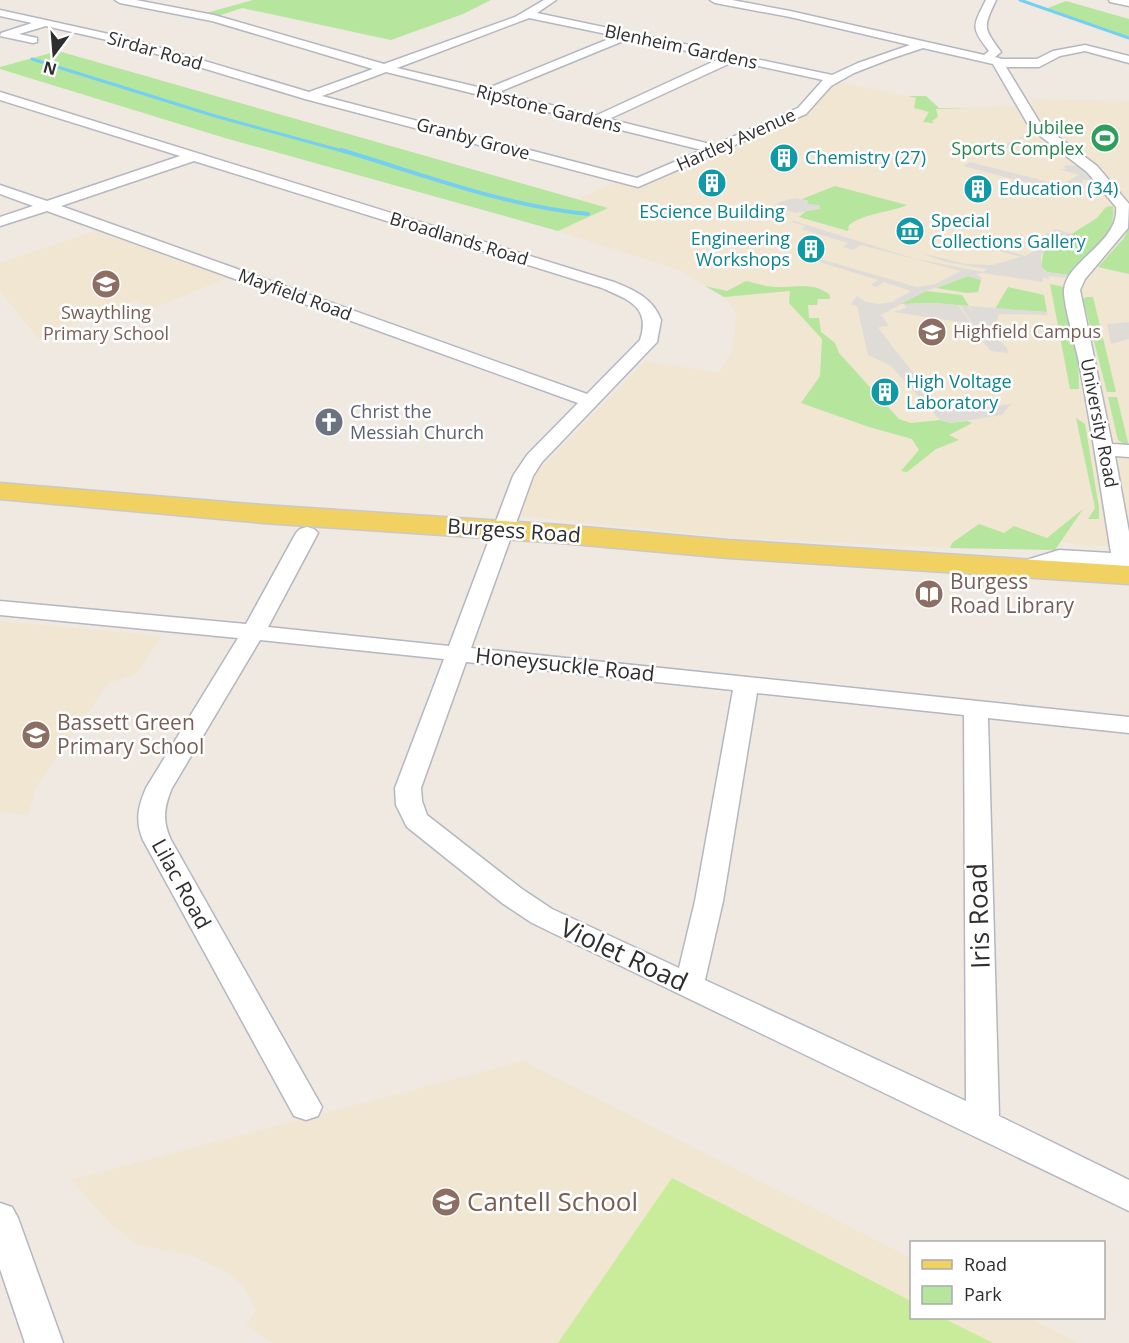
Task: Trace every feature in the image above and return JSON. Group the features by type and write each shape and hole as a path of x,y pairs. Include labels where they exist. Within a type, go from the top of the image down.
{"main road":[{"name":"Burgess Road","path":"0,491 252,513 503,530 728,549 1028,567 1126,570"}],"street":[{"name":"Ripstone Gardens","path":"120,0 214,18 384,68 715,150"},
{"path":"309,96 526,14 550,0"},
{"path":"715,0 735,1 993,60 1039,63 1057,53 1085,48 1129,60"},
{"name":"University Road","path":"991,0 979,25 981,34 995,52 993,60 1035,125 1092,169 1122,205 1124,214 1120,228 1077,278 1072,290 1126,570"},
{"path":"1114,0 1129,3"},
{"path":"790,14 806,5"},
{"name":"Sirdar Road","path":"0,14 123,40 309,96"},
{"name":"Blenheim Gardens","path":"526,14 836,79"},
{"path":"33,40 5,34 44,23"},
{"path":"487,93 628,35"},
{"name":"Hartley Avenue","path":"638,183 802,111 811,103 818,90 862,65 923,44"},
{"path":"596,120 732,58"},
{"name":"Broadlands Road","path":"0,96 597,282 629,294 644,304 652,315 654,330 643,347 528,467 503,530"},
{"name":"Granby Grove","path":"309,96 638,183"},
{"path":"0,222 195,156"},
{"name":"Mayfield Road","path":"0,189 589,401"},
{"path":"1103,449 1129,451"},
{"name":"Violet Road","path":"503,530 460,654 408,788 407,801 417,821 512,896 542,916 982,1123 1129,1196"},
{"name":"Lilac Road","path":"306,1107 150,826 149,814 159,788 252,632 307,533"},
{"name":"Honeysuckle Road","path":"0,608 252,632 1129,725"},
{"path":"687,985 693,974 709,901 746,685"},
{"name":"Iris Road","path":"976,709 976,819 983,1037 982,1123"},
{"path":"0,1218 44,1343"}],"shaded area":[{"name":"Highfield Campus","path":"841,83 914,97 926,96 939,108 1034,105 1031,99 1129,101 1129,545 1085,546 1062,541 1055,550 949,548 739,538 521,516 536,473 645,361 719,373 732,351 737,313 724,297 681,271 558,231 607,208 578,199 619,181 644,187 805,114 819,102 828,90"},
{"path":"1028,134 1040,135 1092,175 1106,192 1102,193 1092,180 1082,180 1081,189 1084,194 1070,194 963,166 970,162 1060,185 1079,175 1059,169 1068,169 1063,167 1066,165 1077,166 1064,155 1053,153 1058,153 1038,136 1028,135 1011,143 1014,147 991,148 1009,154 1007,155 988,147 991,144 1006,144"},
{"path":"795,198 805,200 809,204 819,205 821,209 796,213 776,203"},
{"path":"794,221 916,259 983,272 987,269 946,262 921,253 965,264 992,265 1021,257 992,249 988,251 980,249 990,245 1025,256 1040,248 1028,244 1050,237 1045,235 1055,229 1073,234 1044,251 1041,257 1041,266 1046,272 1068,275 1066,278 1048,276 1049,279 1043,278 1043,282 983,273 976,274 982,278 981,280 968,276 926,291 879,316 882,316 889,326 879,327 879,329 928,392 945,409 1011,404 1002,415 951,423 940,420 891,366 868,355 857,306 851,304 857,296 866,302 879,304 892,302 911,291 884,282 876,287 871,285 878,280 810,259 813,257 917,287 935,284 961,271 861,245 853,250 843,247 848,243 801,229 806,226 791,222"},
{"name":"Swaythling Primary School","path":"96,231 227,278 154,308 134,301 39,339 0,291 0,263"},
{"path":"904,304 958,305 982,337 960,305 967,306 973,311 969,306 1047,312 1048,315 999,314 994,334 1007,348 1008,353 991,351 966,323 893,312 906,308"},
{"path":"1129,322 1129,339 1111,344 1107,324"},
{"name":"Bassett Green Primary School","path":"0,621 162,636 136,674 108,683 36,787 28,815 0,812"},
{"name":"Cantell School","path":"523,1061 910,1257 910,1319 1031,1319 1079,1343 272,1343 246,1325 257,1311 244,1288 230,1274 191,1255 137,1245 111,1224 71,1180"}],"green space":[{"path":"253,0 491,0 463,14 391,40 242,8 218,16 206,13"},
{"path":"1066,1 1129,19 1129,38 1047,10"},
{"path":"58,51 608,208 558,231 225,138 0,69 0,67"},
{"path":"908,96 926,96 939,108 970,108 936,109 938,117 932,121 934,123 923,122 929,112 914,108 916,98"},
{"path":"835,186 907,205 855,221 849,225 848,231 799,217 806,211 801,209 808,201 802,199"},
{"path":"1113,206 1113,217 1106,236 1100,245 1068,275 1047,272 1041,266 1044,251 1097,218 1106,207"},
{"path":"1129,228 1129,274 1098,267 1124,238"},
{"path":"968,276 981,280 978,292 967,293 936,288"},
{"path":"746,281 775,287 813,287 830,295 830,299 818,299 817,305 808,305 809,318 819,318 821,332 835,343 839,353 899,419 911,423 940,420 951,423 967,421 972,423 949,435 959,440 936,449 907,472 901,471 919,450 912,439 869,427 801,403 820,376 822,339 789,303 790,291 724,297 705,286 727,291"},
{"path":"1050,284 1064,287 1078,359 1079,389 1070,389"},
{"path":"1008,287 1044,295 1047,312 995,309"},
{"path":"926,291 962,295 969,306 935,303 899,304"},
{"path":"1093,297 1116,392 1107,392 1083,299"},
{"path":"1108,397 1117,397 1129,447 1118,440"},
{"path":"1076,418 1085,424 1099,519 1088,519 1095,508"},
{"path":"1083,509 1055,550 950,548 952,543 979,524 1004,533 1014,526 1047,538"},
{"path":"672,1178 910,1300 910,1319 945,1319 993,1343 558,1343"}],"waterway":[{"path":"1020,0 1129,38"},
{"path":"32,59 215,116 346,152"},
{"path":"341,150 494,197 588,214"}],"place":[{"name":"Jubilee Sports Complex","path":"1105,138"},
{"name":"Chemistry (27)","path":"784,158"},
{"name":"EScience Building","path":"712,183"},
{"name":"Education (34)","path":"978,189"},
{"name":"Special Collections Gallery","path":"910,231"},
{"name":"Engineering Workshops","path":"811,249"},
{"name":"Swaythling Primary School","path":"106,284"},
{"name":"Highfield Campus","path":"932,332"},
{"name":"High Voltage Laboratory","path":"885,392"},
{"name":"Christ the Messiah Church","path":"329,422"},
{"name":"Burgess Road Library","path":"929,594"},
{"name":"Bassett Green Primary School","path":"36,735"},
{"name":"Cantell School","path":"446,1202"}]}
